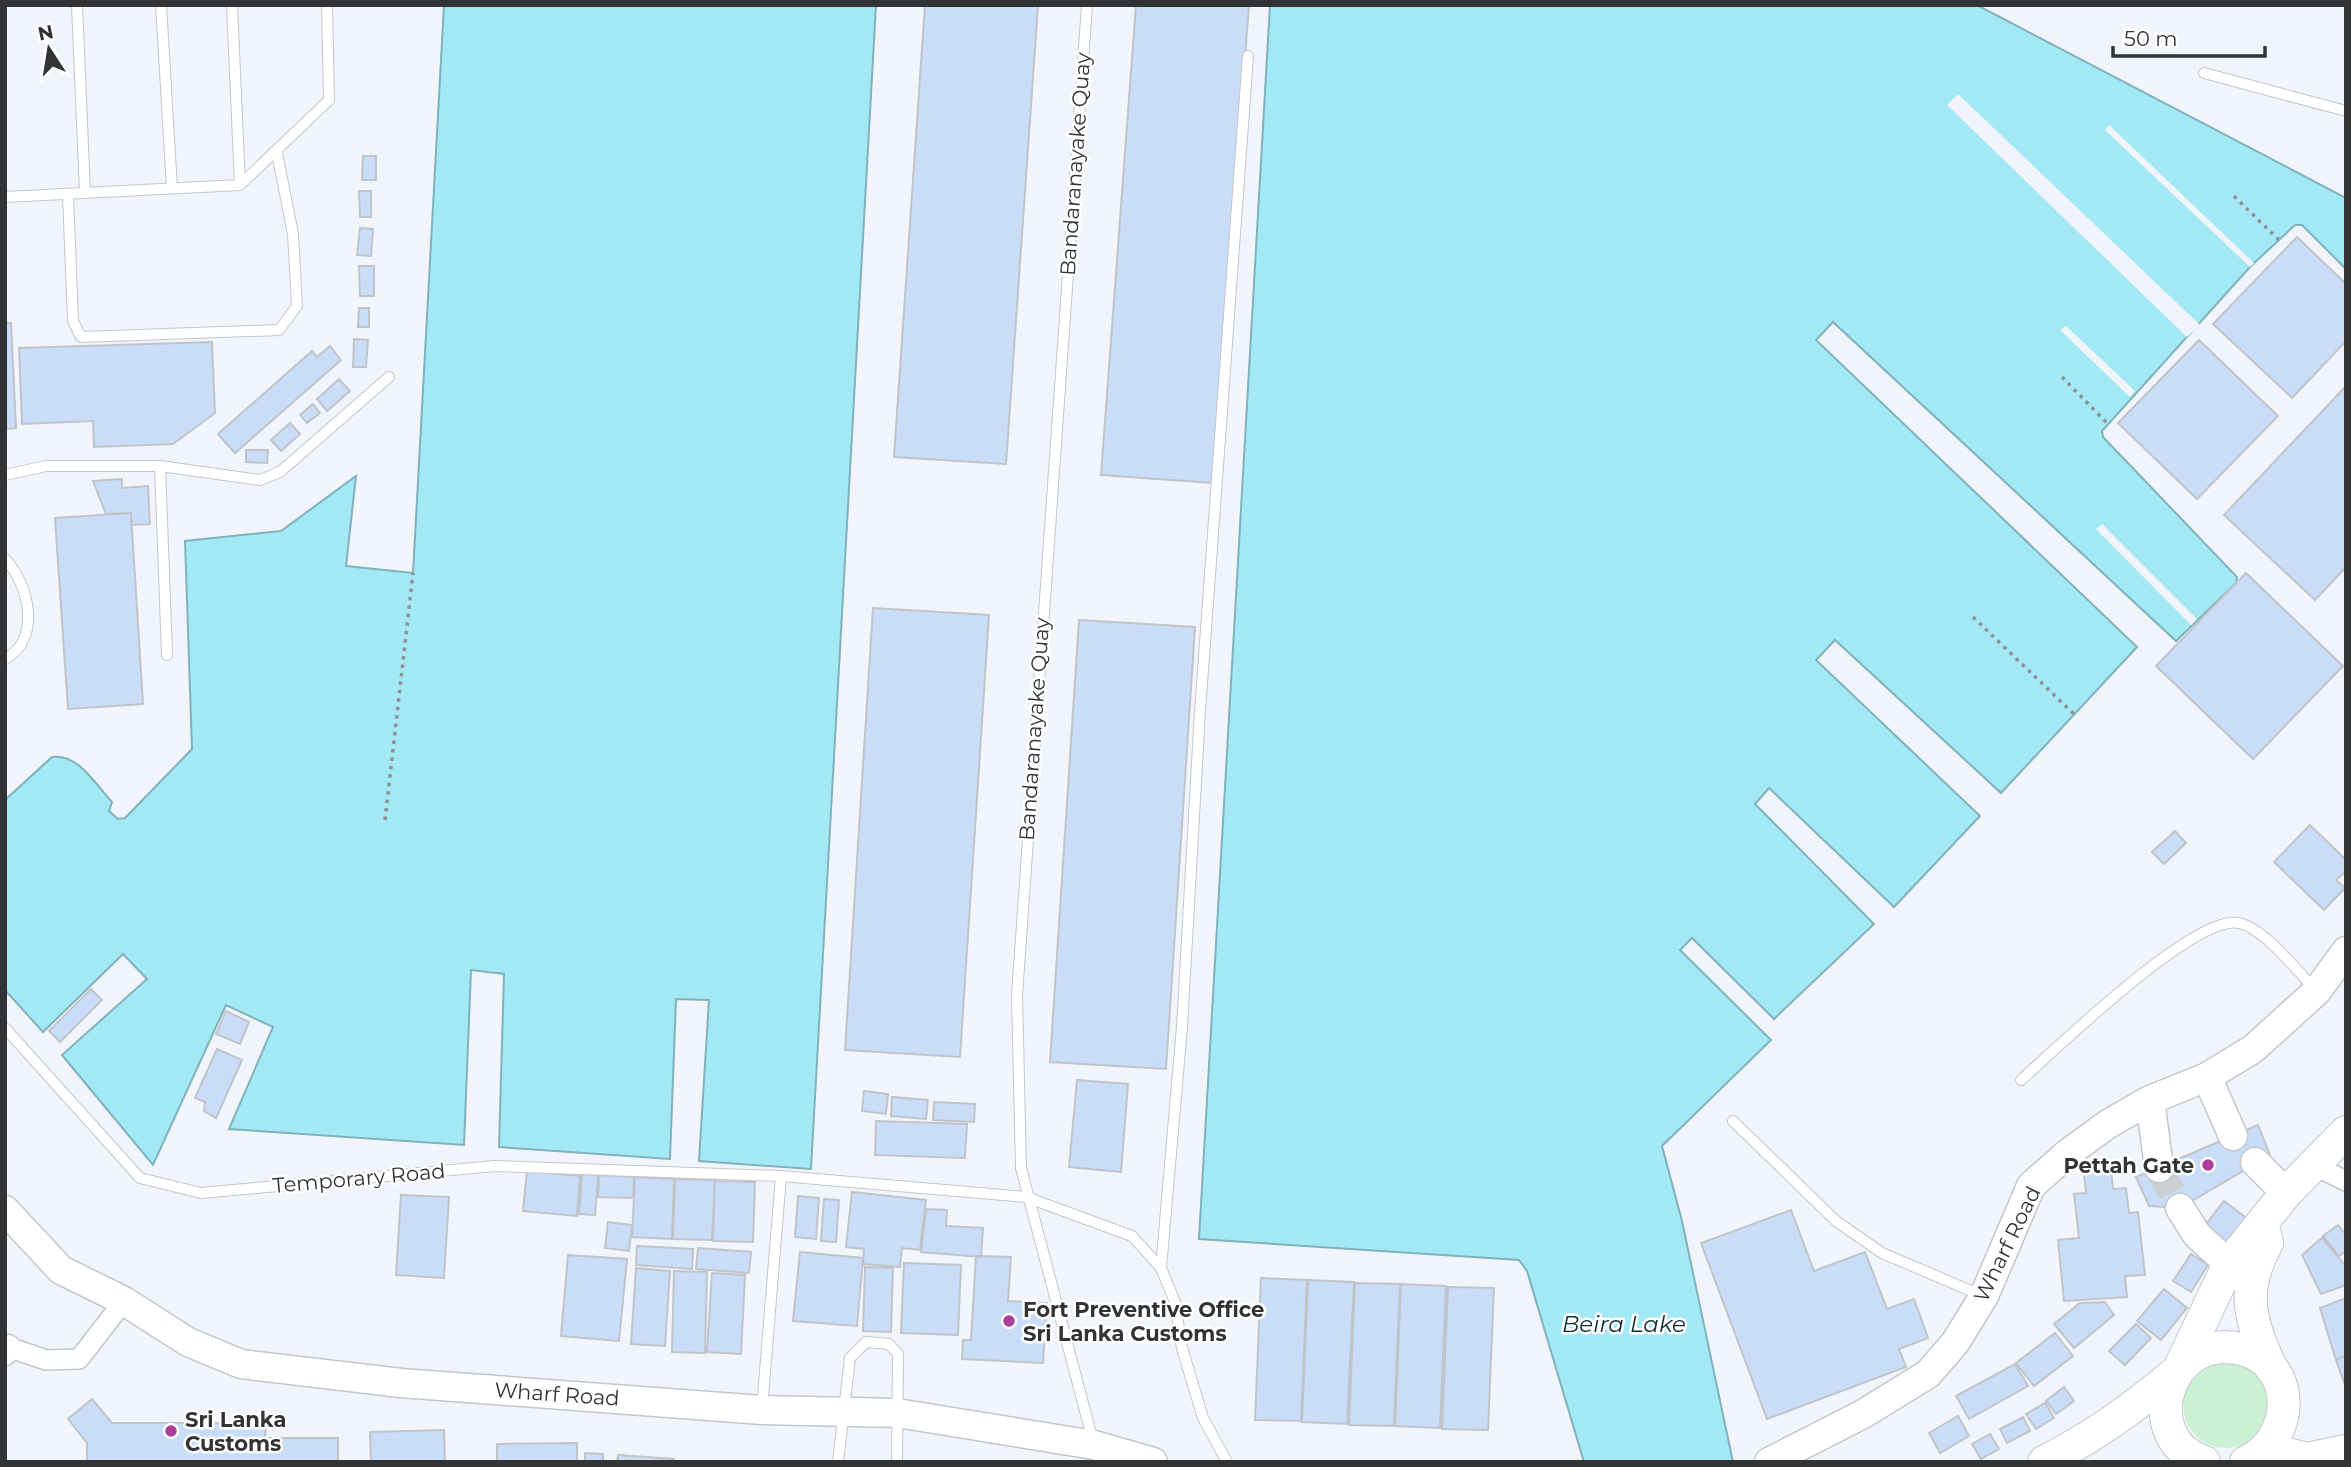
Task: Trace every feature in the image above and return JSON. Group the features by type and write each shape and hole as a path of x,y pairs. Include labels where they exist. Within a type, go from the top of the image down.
{"main road":[{"name":"Wharf Road","path":"1769,1462 1863,1414 1928,1374 1955,1343 1984,1296 2031,1186 2088,1138 2150,1100 2207,1077 2269,1037 2317,991 2346,951"},
{"path":"2207,1077 2233,1136"},
{"path":"2150,1100 2159,1168"},
{"path":"2195,1461 2182,1448 2168,1421 2167,1391 2229,1264 2286,1193 2346,1132"},
{"path":"2255,1162 2286,1193"},
{"path":"2180,1208 2197,1235 2229,1264"},
{"name":"Wharf Road","path":"5,1210 61,1270 124,1301 188,1342 240,1364 401,1383 762,1409 897,1413 1153,1462"},
{"path":"2257,1455 2280,1430 2285,1409 2282,1388 2258,1338 2249,1287 2252,1270 2267,1243 2262,1223"},
{"path":"2044,1462 2113,1424 2192,1357 2208,1349 2242,1349 2259,1357 2271,1368"},
{"path":"2257,1455 2307,1459 2346,1451"}],"street":[{"path":"2314,1165 2346,1181"},
{"path":"6,1349 46,1360 79,1359 124,1301"}],"lane":[{"path":"77,5 85,193"},
{"path":"161,5 172,188"},
{"path":"232,5 240,185"},
{"path":"5,197 240,185 277,153 329,100 327,5"},
{"name":"Bandaranayake Quay","path":"1087,5 1017,995 1021,1168 1026,1197 1110,1453"},
{"path":"1227,1462 1203,1418 1182,1348 1175,1303 1161,1268 1182,1027 1200,711 1248,56"},
{"path":"2204,73 2346,111"},
{"path":"68,194 73,321 82,337 279,330 297,306 293,234 277,153"},
{"path":"5,475 46,466 160,466 260,480 280,472 389,377"},
{"path":"160,466 167,655"},
{"path":"5,559 28,593 27,629 15,654 5,659"},
{"path":"2021,1080 2129,983 2190,941 2223,924 2238,923 2258,931 2317,991"},
{"name":"Temporary Road","path":"5,1028 140,1178 201,1193 495,1166 781,1177 1026,1197 1132,1236 1161,1268"},
{"path":"1733,1121 1836,1221 1882,1253 1984,1296"},
{"path":"762,1409 781,1177"},
{"path":"838,1462 850,1358 866,1342 889,1344 898,1354 897,1462"}],"path":[{"path":"2234,196 2278,240"},
{"path":"2062,377 2107,423"},
{"path":"385,820 413,573"},
{"path":"1973,617 2077,717"}],"green space":[{"path":"2226,1362 2250,1369 2262,1381 2269,1405 2262,1429 2250,1441 2226,1448 2202,1441 2190,1429 2183,1405 2190,1381 2202,1369"}],"water":[{"path":"444,5 876,5 811,1169 699,1161 709,1000 676,999 670,1159 499,1147 504,974 471,970 464,1145 229,1129 273,1027 226,1005 153,1165 62,1055 147,979 123,954 43,1032 5,990 5,800 52,757 61,757 86,772 112,802 109,811 118,819 125,818 192,749 185,541 281,531 356,476 346,566 413,573"},
{"name":"Beira Lake","path":"1270,5 1977,5 2346,198 2346,269 2302,225 2295,225 2250,267 2102,431 2103,437 2237,577 2236,583 2176,641 1833,322 1816,340 2137,647 2001,793 1835,640 1816,660 1980,816 1894,907 1769,788 1755,804 1874,924 1774,1019 1692,938 1680,950 1771,1040 1662,1146 1682,1221 1733,1462 1584,1462 1527,1271 1519,1260 1199,1239"}],"pier":[{"path":"1958,94 2200,325 2187,337 1947,105"},
{"path":"2109,125 2254,263 2250,267 2105,130"},
{"path":"2066,326 2135,391 2130,397 2060,330"},
{"path":"2102,524 2197,619 2191,625 2096,529"}],"building":[{"path":"925,5 1038,5 1006,464 894,457"},
{"path":"1136,5 1249,5 1213,483 1101,475"},
{"path":"363,156 376,156 376,180 362,180"},
{"path":"359,191 371,191 371,217 360,217"},
{"path":"360,228 373,229 371,256 357,255"},
{"path":"2297,237 2346,284 2346,341 2292,398 2213,324"},
{"path":"359,266 374,266 374,296 360,296"},
{"path":"359,308 369,308 369,327 358,327"},
{"path":"5,323 11,323 16,428 5,429"},
{"path":"354,339 368,340 366,367 353,367"},
{"path":"2199,340 2278,416 2197,499 2118,423"},
{"path":"212,342 215,413 173,444 94,447 93,421 22,424 19,348"},
{"path":"330,346 341,360 235,453 218,434 312,351 317,357"},
{"path":"339,379 350,391 327,411 317,399"},
{"path":"2346,386 2346,567 2315,600 2224,515"},
{"path":"313,404 320,413 307,423 300,415"},
{"path":"290,423 300,434 281,451 271,440"},
{"path":"246,450 268,450 267,463 246,462"},
{"path":"122,479 122,488 148,486 150,524 131,525 131,513 106,514 93,481"},
{"path":"131,513 143,704 68,709 55,518"},
{"path":"2246,573 2343,666 2253,759 2156,666"},
{"path":"873,608 989,615 960,1057 845,1050"},
{"path":"1079,620 1195,627 1166,1069 1050,1062"},
{"path":"2310,825 2346,860 2346,871 2336,880 2345,888 2324,910 2274,862"},
{"path":"2175,831 2186,843 2164,864 2152,852"},
{"path":"91,989 102,1000 60,1042 49,1031"},
{"path":"226,1011 249,1022 240,1044 216,1034"},
{"path":"217,1049 242,1060 216,1118 204,1111 205,1102 195,1098"},
{"path":"1077,1080 1128,1084 1121,1172 1069,1167"},
{"path":"864,1091 888,1094 886,1114 862,1111"},
{"path":"892,1097 928,1100 926,1119 891,1116"},
{"path":"934,1102 975,1104 974,1122 933,1120"},
{"path":"876,1121 967,1124 965,1158 875,1155"},
{"name":"Pettah Gate","path":"2258,1125 2270,1155 2180,1208 2149,1206 2136,1177"},
{"path":"2111,1170 2113,1189 2126,1188 2129,1213 2138,1212 2145,1275 2125,1276 2127,1297 2064,1301 2058,1240 2079,1238 2074,1194 2086,1193 2084,1173"},
{"path":"527,1171 580,1176 577,1216 523,1211"},
{"path":"582,1174 598,1175 595,1215 579,1214"},
{"path":"599,1175 634,1177 633,1198 598,1197"},
{"path":"635,1177 674,1179 672,1239 632,1237"},
{"path":"675,1179 715,1180 712,1240 673,1239"},
{"path":"715,1181 755,1182 753,1242 713,1241"},
{"path":"852,1192 926,1200 920,1250 902,1248 900,1267 863,1264 864,1249 846,1247"},
{"path":"401,1195 449,1197 444,1278 396,1275"},
{"path":"798,1196 819,1198 816,1239 795,1237"},
{"path":"824,1199 839,1200 836,1242 821,1241"},
{"path":"2224,1201 2250,1221 2229,1248 2203,1228"},
{"path":"926,1209 947,1210 946,1226 983,1228 981,1257 921,1252"},
{"path":"1791,1210 1814,1271 1865,1252 1887,1309 1914,1299 1928,1338 1899,1349 1906,1367 1767,1419 1701,1243"},
{"path":"608,1222 632,1225 629,1251 605,1248"},
{"path":"2338,1225 2346,1235 2346,1251 2339,1256 2323,1236"},
{"path":"2322,1238 2346,1266 2346,1285 2321,1294 2302,1255"},
{"path":"637,1246 693,1249 692,1269 636,1265"},
{"path":"698,1248 751,1252 749,1273 696,1269"},
{"path":"800,1252 863,1258 857,1326 793,1321"},
{"path":"2191,1254 2208,1265 2191,1292 2173,1281"},
{"path":"568,1255 627,1259 619,1341 561,1336"},
{"name":"Fort Preventive Office Sri Lanka Customs","path":"976,1256 1011,1257 1008,1301 1047,1303 1043,1363 962,1359 963,1340 971,1340"},
{"path":"904,1263 961,1265 958,1335 901,1333"},
{"path":"865,1267 893,1268 891,1332 863,1331"},
{"path":"636,1268 670,1271 665,1346 631,1344"},
{"path":"674,1271 707,1272 705,1353 672,1352"},
{"path":"712,1273 745,1275 741,1354 707,1352"},
{"path":"1261,1278 1307,1280 1301,1421 1255,1420"},
{"path":"1308,1280 1354,1282 1347,1424 1302,1422"},
{"path":"1355,1283 1401,1284 1395,1426 1349,1425"},
{"path":"1400,1284 1446,1286 1440,1428 1394,1426"},
{"path":"1448,1287 1494,1288 1488,1430 1442,1429"},
{"path":"2164,1289 2187,1308 2161,1340 2137,1321"},
{"path":"2346,1298 2346,1355 2336,1360 2320,1308"},
{"path":"2105,1302 2114,1315 2074,1348 2054,1324 2080,1303"},
{"path":"2136,1324 2151,1338 2125,1365 2109,1351"},
{"path":"2055,1333 2073,1356 2034,1386 2016,1363"},
{"path":"2346,1355 2346,1388 2336,1360"},
{"path":"2015,1364 2028,1386 1969,1419 1956,1396"},
{"path":"2064,1387 2074,1401 2056,1414 2046,1401"},
{"name":"Sri Lanka Customs","path":"92,1399 112,1423 266,1423 265,1438 338,1438 338,1462 87,1462 87,1443 68,1419"},
{"path":"2045,1403 2054,1418 2036,1429 2026,1414"},
{"path":"1958,1416 1969,1436 1940,1453 1929,1433"},
{"path":"2023,1417 2030,1431 2007,1443 2000,1429"},
{"path":"444,1430 445,1462 371,1462 370,1432"},
{"path":"1990,1434 1999,1449 1981,1459 1972,1444"},
{"path":"577,1443 577,1462 497,1462 497,1444"},
{"path":"585,1453 603,1454 603,1462 585,1462"},
{"path":"618,1455 674,1459 674,1462 617,1462"}],"tunnel":[{"path":"2159,1168 2180,1208"}],"place":[{"name":"Pettah Gate","path":"2208,1165"},
{"name":"Fort Preventive Office Sri Lanka Customs","path":"1009,1321"},
{"name":"Sri Lanka Customs","path":"171,1431"}]}
